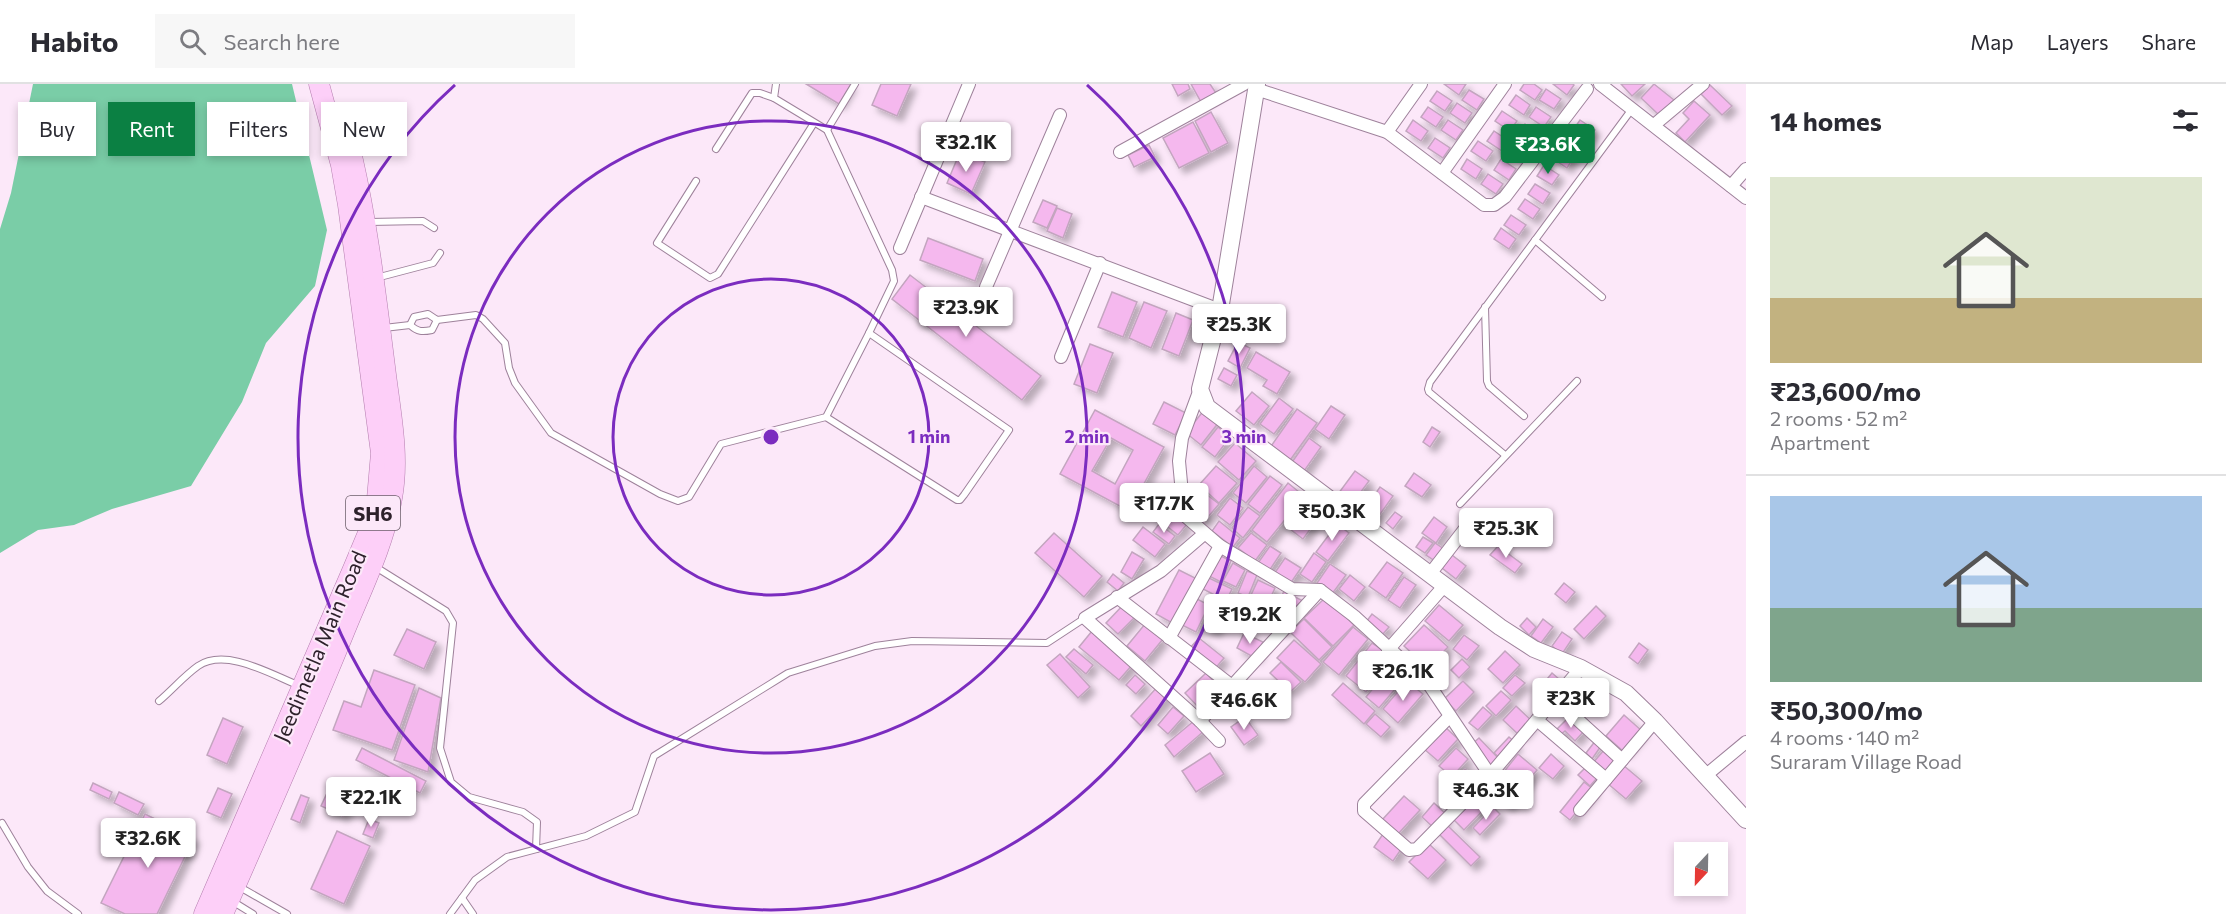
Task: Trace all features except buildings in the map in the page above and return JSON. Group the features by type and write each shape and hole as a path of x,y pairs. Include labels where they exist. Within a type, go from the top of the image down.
{"main road":[{"name":"Jeedimetla Main Road","path":"204,914 368,533 377,499 381,453 348,205 341,165 319,84"},
{"name":"Jeedimetla Main Road","path":"229,900 372,564 392,498 395,475 394,439 366,222 333,84"},
{"path":"1252,86 1220,310 1200,389 1208,407 1500,627 1534,649 1581,668 1626,693 1655,721 1746,820"}],"street":[{"path":"900,248 969,84"},
{"path":"1387,132 1421,84"},
{"path":"1442,173 1505,84"},
{"path":"1600,84 1746,198"},
{"path":"1654,125 1703,84"},
{"path":"1120,152 1252,86 1387,132 1484,205 1494,205 1505,197 1587,89"},
{"path":"986,287 1060,115"},
{"path":"1731,186 1746,169"},
{"path":"921,197 1220,310"},
{"path":"1061,357 1100,264"},
{"path":"1200,389 1182,438 1179,461 1184,515 1220,546 1292,589 1320,590 1354,616 1388,650 1430,686 1490,775"},
{"path":"1430,574 1471,521"},
{"path":"1204,534 1161,571 1085,618 1200,721 1219,741"},
{"path":"1169,638 1220,546"},
{"path":"1388,650 1445,585"},
{"path":"1200,721 1320,590"},
{"path":"1117,597 1232,686"},
{"path":"1450,716 1364,804 1364,812 1409,850 1417,849 1490,775 1581,668"},
{"path":"1555,699 1622,760"},
{"path":"1537,720 1606,779"},
{"path":"1580,810 1655,721"},
{"path":"1705,776 1746,742"}],"lane":[{"path":"774,98 776,84"},
{"path":"827,130 855,84"},
{"path":"716,149 752,93 774,98 827,130 892,270 894,281 826,417"},
{"path":"1505,455 1428,389 1430,382 1633,109"},
{"path":"696,181 657,243 713,278 718,274 814,123"},
{"path":"366,222 423,220 434,228"},
{"path":"1535,240 1602,297"},
{"path":"374,279 433,263 439,258 440,253"},
{"path":"1485,307 1489,387 1524,416"},
{"path":"410,325 414,317 419,315 428,314 437,320 476,315 505,343 509,368 515,384 551,433 660,494 678,501 689,497 721,444 826,417 960,500 1009,430 869,333"},
{"path":"380,328 410,325 417,331 432,330 437,320"},
{"path":"1460,504 1577,381"},
{"path":"372,564 446,611 453,623 440,748 452,782 469,797 523,813 537,822 536,849"},
{"path":"450,914 475,880 507,857 586,836 635,812 654,756 788,673 875,646 912,641 1047,643 1085,618"},
{"path":"159,701 199,666 215,658 237,660 301,686"},
{"path":"2,823 34,875 47,891 78,914"},
{"path":"462,898 473,914"},
{"path":"229,900 253,914"},
{"path":"229,900 287,914"}],"shaded area":[{"path":"33,84 292,84 296,102 207,102 207,156 309,155 327,230 315,286 266,343 242,402 191,486 112,509 74,525 38,530 0,553 0,229 11,193 18,156 96,156 96,102 29,102"}]}
